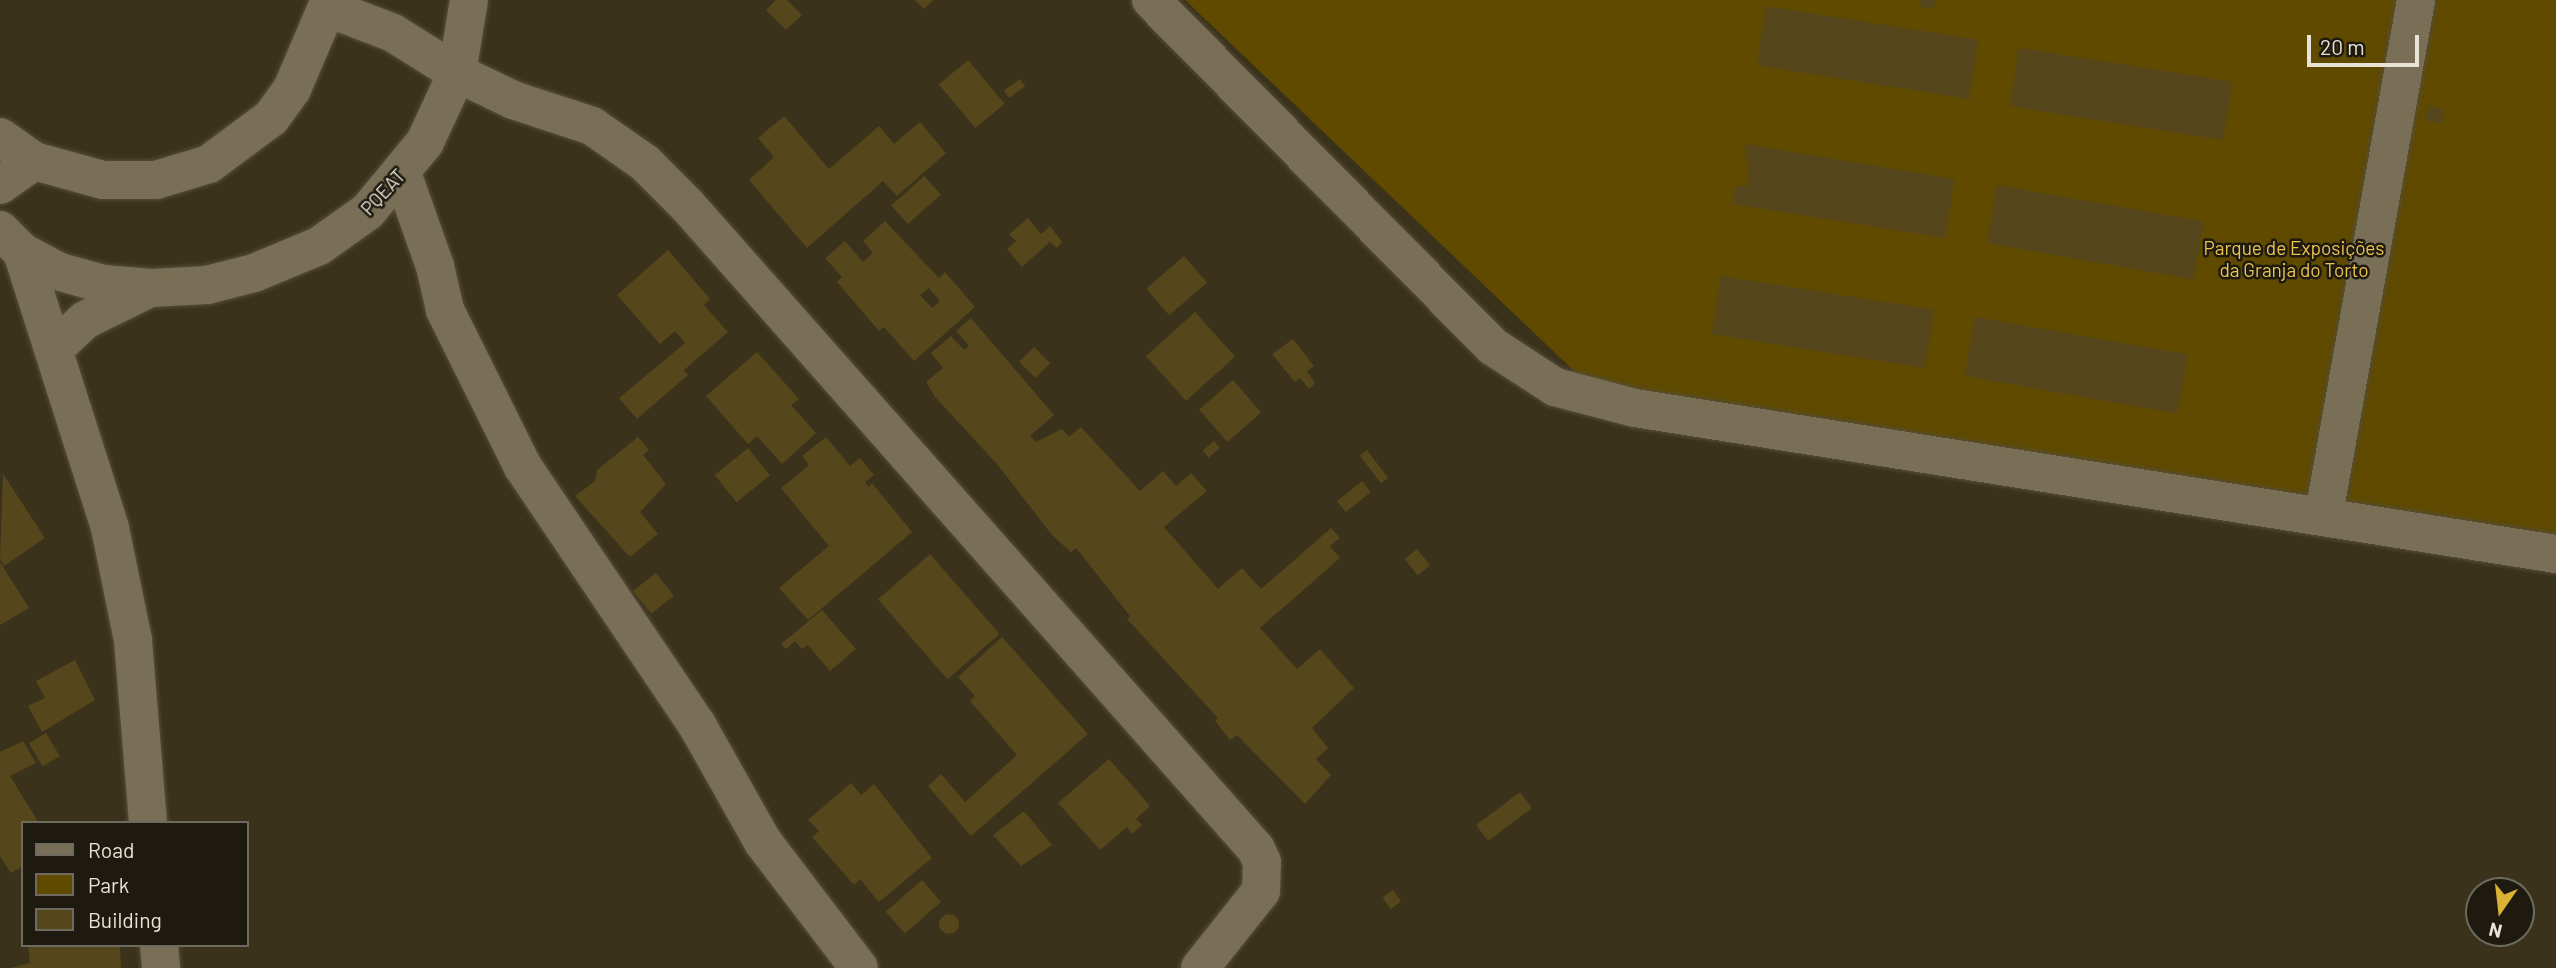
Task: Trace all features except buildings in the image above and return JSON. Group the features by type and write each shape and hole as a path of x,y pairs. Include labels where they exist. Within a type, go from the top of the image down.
{"street":[{"name":"PQEAT","path":"152,288 207,285 254,273 319,246 368,211 425,142 457,73 469,0"},
{"path":"1151,0 1492,346 1555,387 1587,398 1649,410 2324,514 2556,554"},
{"path":"2324,514 2416,0"},
{"path":"0,137 34,161 103,180 156,180 209,164 271,118 292,89 329,4 393,33 457,73 513,100 592,126 645,163 1256,849 1262,862 1261,891 1200,968"},
{"path":"0,185 34,161"},
{"path":"402,173 435,266 444,310 523,467 697,725 763,842 859,968"},
{"path":"11,241 57,271 103,284 152,288"},
{"path":"11,241 54,349 110,528 133,640 148,821"},
{"path":"54,349 85,320 152,288"},
{"path":"159,947 161,968"}],"green space":[{"name":"Parque de Exposições da Granja do Torto","path":"1185,0 2556,0 2556,572 1595,391"}]}
